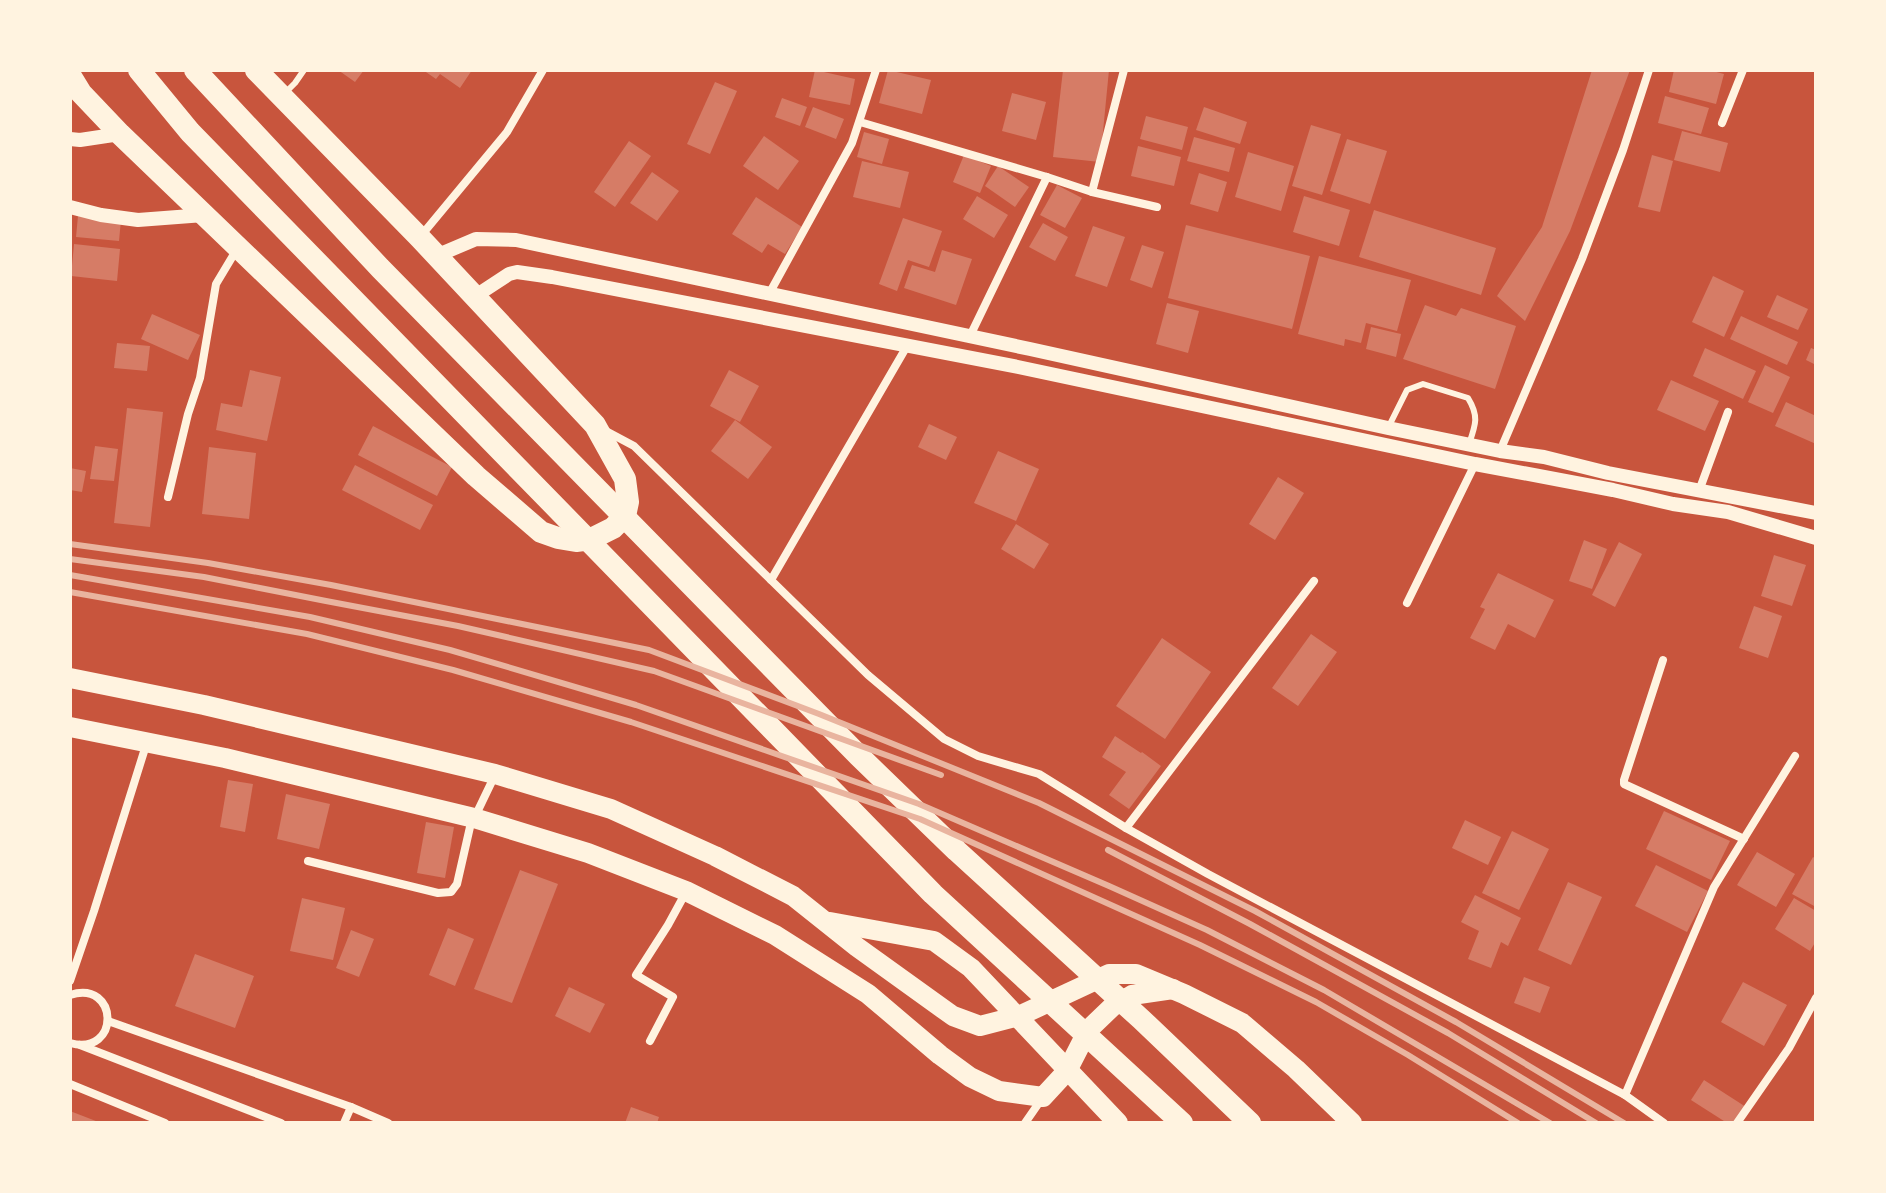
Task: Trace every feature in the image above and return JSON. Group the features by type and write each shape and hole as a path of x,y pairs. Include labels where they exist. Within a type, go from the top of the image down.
{"highway":[{"path":"139,70 190,132 933,894 1182,1123"},
{"path":"195,70 380,268 858,755 1250,1123"},
{"path":"70,75 81,93 120,134 476,476 541,532 576,541 591,539 613,528 625,516 628,502 625,479 595,425 420,238 256,70"}],"main road":[{"path":"70,678 204,705 495,774 611,809 793,896 953,1016 980,1026 1019,1016 1109,974 1136,974 1242,1023 1352,1123"},
{"path":"70,727 225,758 474,818 588,853 686,891 775,935 868,994 970,1077 999,1091 1043,1097 1082,1097 1112,1117"},
{"path":"826,922 934,941 971,968 1112,1117"},
{"path":"1043,1097 1067,1071 1088,1030 1112,1007 1132,995 1173,989"}],"street":[{"path":"420,238 507,132 543,70"},
{"path":"769,294 852,143 876,70"},
{"path":"1092,192 1124,70"},
{"path":"1500,451 1582,259 1649,70"},
{"path":"1722,123 1743,70"},
{"path":"860,122 1092,192 1157,207"},
{"path":"70,139 120,134"},
{"path":"970,336 1047,177"},
{"path":"70,207 138,220 204,215"},
{"path":"436,256 476,239 516,240 1388,428 1816,513"},
{"path":"168,497 200,378 216,284 238,247"},
{"path":"474,297 501,278 517,272 1018,367 1475,464 1728,512 1816,538"},
{"path":"771,580 907,346"},
{"path":"1018,367 1030,349"},
{"path":"1699,491 1728,412"},
{"path":"595,425 634,446 868,675 944,739 978,756 1039,774 1208,874 1625,1095 1664,1123"},
{"path":"1407,603 1475,464"},
{"path":"1126,828 1314,581"},
{"path":"1663,660 1624,784 1744,839"},
{"path":"70,981 147,742"},
{"path":"1625,1095 1714,887 1795,756"},
{"path":"308,861 438,893 451,892 457,884 470,827 495,774"},
{"path":"650,1041 673,997 636,975 686,891"},
{"path":"70,995 83,992 94,995 102,1001 107,1011 108,1021 99,1039 90,1044 75,1044"},
{"path":"1737,1123 1789,1048 1816,998"},
{"path":"108,1021 388,1123"},
{"path":"75,1044 281,1123"},
{"path":"70,1084 165,1123"},
{"path":"1025,1123 1043,1097"},
{"path":"344,1123 351,1107"}],"lane":[{"path":"281,97 304,70"},
{"path":"1388,428 1407,390 1423,384 1468,398 1476,410 1475,429 1469,444"}],"building":[{"path":"338,70 364,70 355,82"},
{"path":"423,70 472,70 460,88 440,74 436,79"},
{"path":"815,70 855,79 850,105 809,97"},
{"path":"888,70 931,80 922,114 879,103"},
{"path":"1063,70 1109,70 1100,162 1053,157"},
{"path":"1592,70 1630,70 1570,231 1525,321 1497,296 1542,227"},
{"path":"1674,70 1709,70 1724,74 1716,104 1669,92"},
{"path":"715,82 737,91 710,154 687,144"},
{"path":"1012,93 1046,102 1036,140 1002,131"},
{"path":"1665,96 1709,108 1701,134 1658,123"},
{"path":"782,98 807,107 800,126 775,117"},
{"path":"813,107 844,119 836,139 805,127"},
{"path":"1204,107 1247,122 1240,144 1196,130"},
{"path":"1146,116 1188,127 1182,150 1140,139"},
{"path":"1311,125 1341,134 1322,195 1292,186"},
{"path":"1682,131 1728,143 1720,172 1674,160"},
{"path":"864,132 889,139 882,164 857,157"},
{"path":"764,136 799,161 778,190 743,166"},
{"path":"1194,137 1235,148 1229,172 1187,161"},
{"path":"1347,139 1387,151 1370,204 1330,191"},
{"path":"629,141 651,156 615,207 594,192"},
{"path":"1138,146 1181,157 1174,186 1131,176"},
{"path":"1248,152 1294,166 1281,211 1235,197"},
{"path":"964,155 991,166 980,193 953,182"},
{"path":"1652,155 1673,161 1660,212 1638,207"},
{"path":"862,161 909,172 900,208 853,197"},
{"path":"998,166 1029,187 1015,207 985,186"},
{"path":"652,172 679,191 657,221 630,203"},
{"path":"1199,173 1227,182 1218,212 1190,204"},
{"path":"1057,185 1082,198 1065,228 1040,215"},
{"path":"977,196 1008,215 994,238 963,219"},
{"path":"1304,196 1350,210 1339,246 1293,232"},
{"path":"756,197 802,227 785,254 768,244 762,253 732,234"},
{"path":"1374,210 1496,248 1481,295 1359,257"},
{"path":"78,216 121,220 119,241 76,237"},
{"path":"903,218 942,231 929,267 908,260 897,291 879,284"},
{"path":"1043,223 1068,237 1055,261 1029,247"},
{"path":"1186,225 1310,256 1292,329 1168,298"},
{"path":"1093,226 1125,237 1107,287 1075,276"},
{"path":"74,244 120,249 117,281 71,276"},
{"path":"1142,245 1164,252 1152,288 1130,280"},
{"path":"942,250 972,259 956,305 904,288 912,265 935,272"},
{"path":"1319,256 1411,280 1397,331 1366,323 1361,343 1345,339 1344,346 1298,334"},
{"path":"1713,276 1744,291 1724,337 1692,322"},
{"path":"1777,295 1808,309 1798,330 1767,317"},
{"path":"1167,303 1199,311 1188,353 1156,344"},
{"path":"1425,305 1456,316 1461,308 1516,326 1495,389 1403,359"},
{"path":"152,314 200,335 188,360 141,339"},
{"path":"1741,316 1798,342 1787,365 1730,339"},
{"path":"1371,327 1401,334 1396,357 1366,349"},
{"path":"117,343 150,346 147,371 114,368"},
{"path":"1705,348 1756,371 1743,399 1693,376"},
{"path":"1811,348 1816,350 1816,365 1806,360"},
{"path":"1765,365 1790,377 1773,413 1748,402"},
{"path":"250,370 281,377 267,441 216,430 221,403 242,407"},
{"path":"729,370 759,386 740,422 710,406"},
{"path":"1671,380 1719,401 1705,431 1657,410"},
{"path":"1786,402 1816,416 1816,444 1775,426"},
{"path":"127,408 163,412 150,527 114,523"},
{"path":"735,420 772,447 748,479 711,451"},
{"path":"929,424 957,437 946,460 918,447"},
{"path":"373,426 452,467 437,496 358,455"},
{"path":"95,446 118,449 114,481 90,479"},
{"path":"209,447 256,453 249,519 202,514"},
{"path":"998,451 1039,469 1016,521 974,503"},
{"path":"355,465 433,505 420,530 342,490"},
{"path":"70,468 86,471 82,492 70,490"},
{"path":"1278,477 1304,493 1275,540 1249,524"},
{"path":"1016,524 1049,544 1034,569 1001,549"},
{"path":"1584,540 1607,549 1592,589 1569,581"},
{"path":"1619,542 1642,554 1615,607 1592,595"},
{"path":"1774,555 1806,565 1792,606 1761,596"},
{"path":"1498,573 1554,600 1535,638 1508,624 1495,650 1470,638 1485,609 1480,607"},
{"path":"1754,606 1782,616 1768,658 1739,648"},
{"path":"1311,634 1337,652 1298,706 1272,688"},
{"path":"1162,638 1211,672 1165,739 1116,706"},
{"path":"1115,736 1161,766 1129,809 1109,795 1126,772 1102,757"},
{"path":"228,780 253,784 245,832 220,827"},
{"path":"286,794 330,804 319,849 277,839"},
{"path":"1664,811 1730,841 1711,880 1646,849"},
{"path":"1465,820 1501,837 1488,865 1452,848"},
{"path":"426,822 454,827 445,878 417,873"},
{"path":"1512,831 1549,849 1519,910 1482,893"},
{"path":"1757,852 1795,874 1776,907 1737,885"},
{"path":"1813,857 1816,859 1816,907 1792,894"},
{"path":"1656,865 1708,891 1687,932 1635,906"},
{"path":"520,870 558,884 512,1003 474,989"},
{"path":"1568,882 1602,897 1571,965 1538,950"},
{"path":"1475,895 1521,918 1508,946 1501,942 1491,968 1468,959 1479,931 1461,922"},
{"path":"302,898 345,908 333,960 290,951"},
{"path":"1794,898 1816,911 1816,941 1810,951 1775,929"},
{"path":"448,928 474,939 455,986 429,975"},
{"path":"351,930 374,939 359,977 336,968"},
{"path":"195,954 254,976 235,1028 175,1006"},
{"path":"1524,977 1550,987 1540,1013 1514,1003"},
{"path":"1743,982 1787,1005 1764,1046 1721,1022"},
{"path":"569,987 605,1004 590,1033 555,1016"},
{"path":"1704,1080 1746,1107 1736,1123 1727,1123 1691,1100"},
{"path":"631,1107 659,1117 657,1123 625,1123"},
{"path":"70,1111 101,1123 70,1123"}],"railway":[{"path":"70,544 208,563 331,585 649,650 819,714 1039,803 1255,911 1456,1022 1624,1123"},
{"path":"70,559 204,577 458,626 654,671 941,775"},
{"path":"70,575 310,617 450,650 636,705 919,804 1207,930 1324,990 1550,1123"},
{"path":"70,592 307,634 453,670 631,722 920,819 1200,945 1316,1002 1518,1123"},
{"path":"1108,850 1448,1033 1596,1123"}]}
